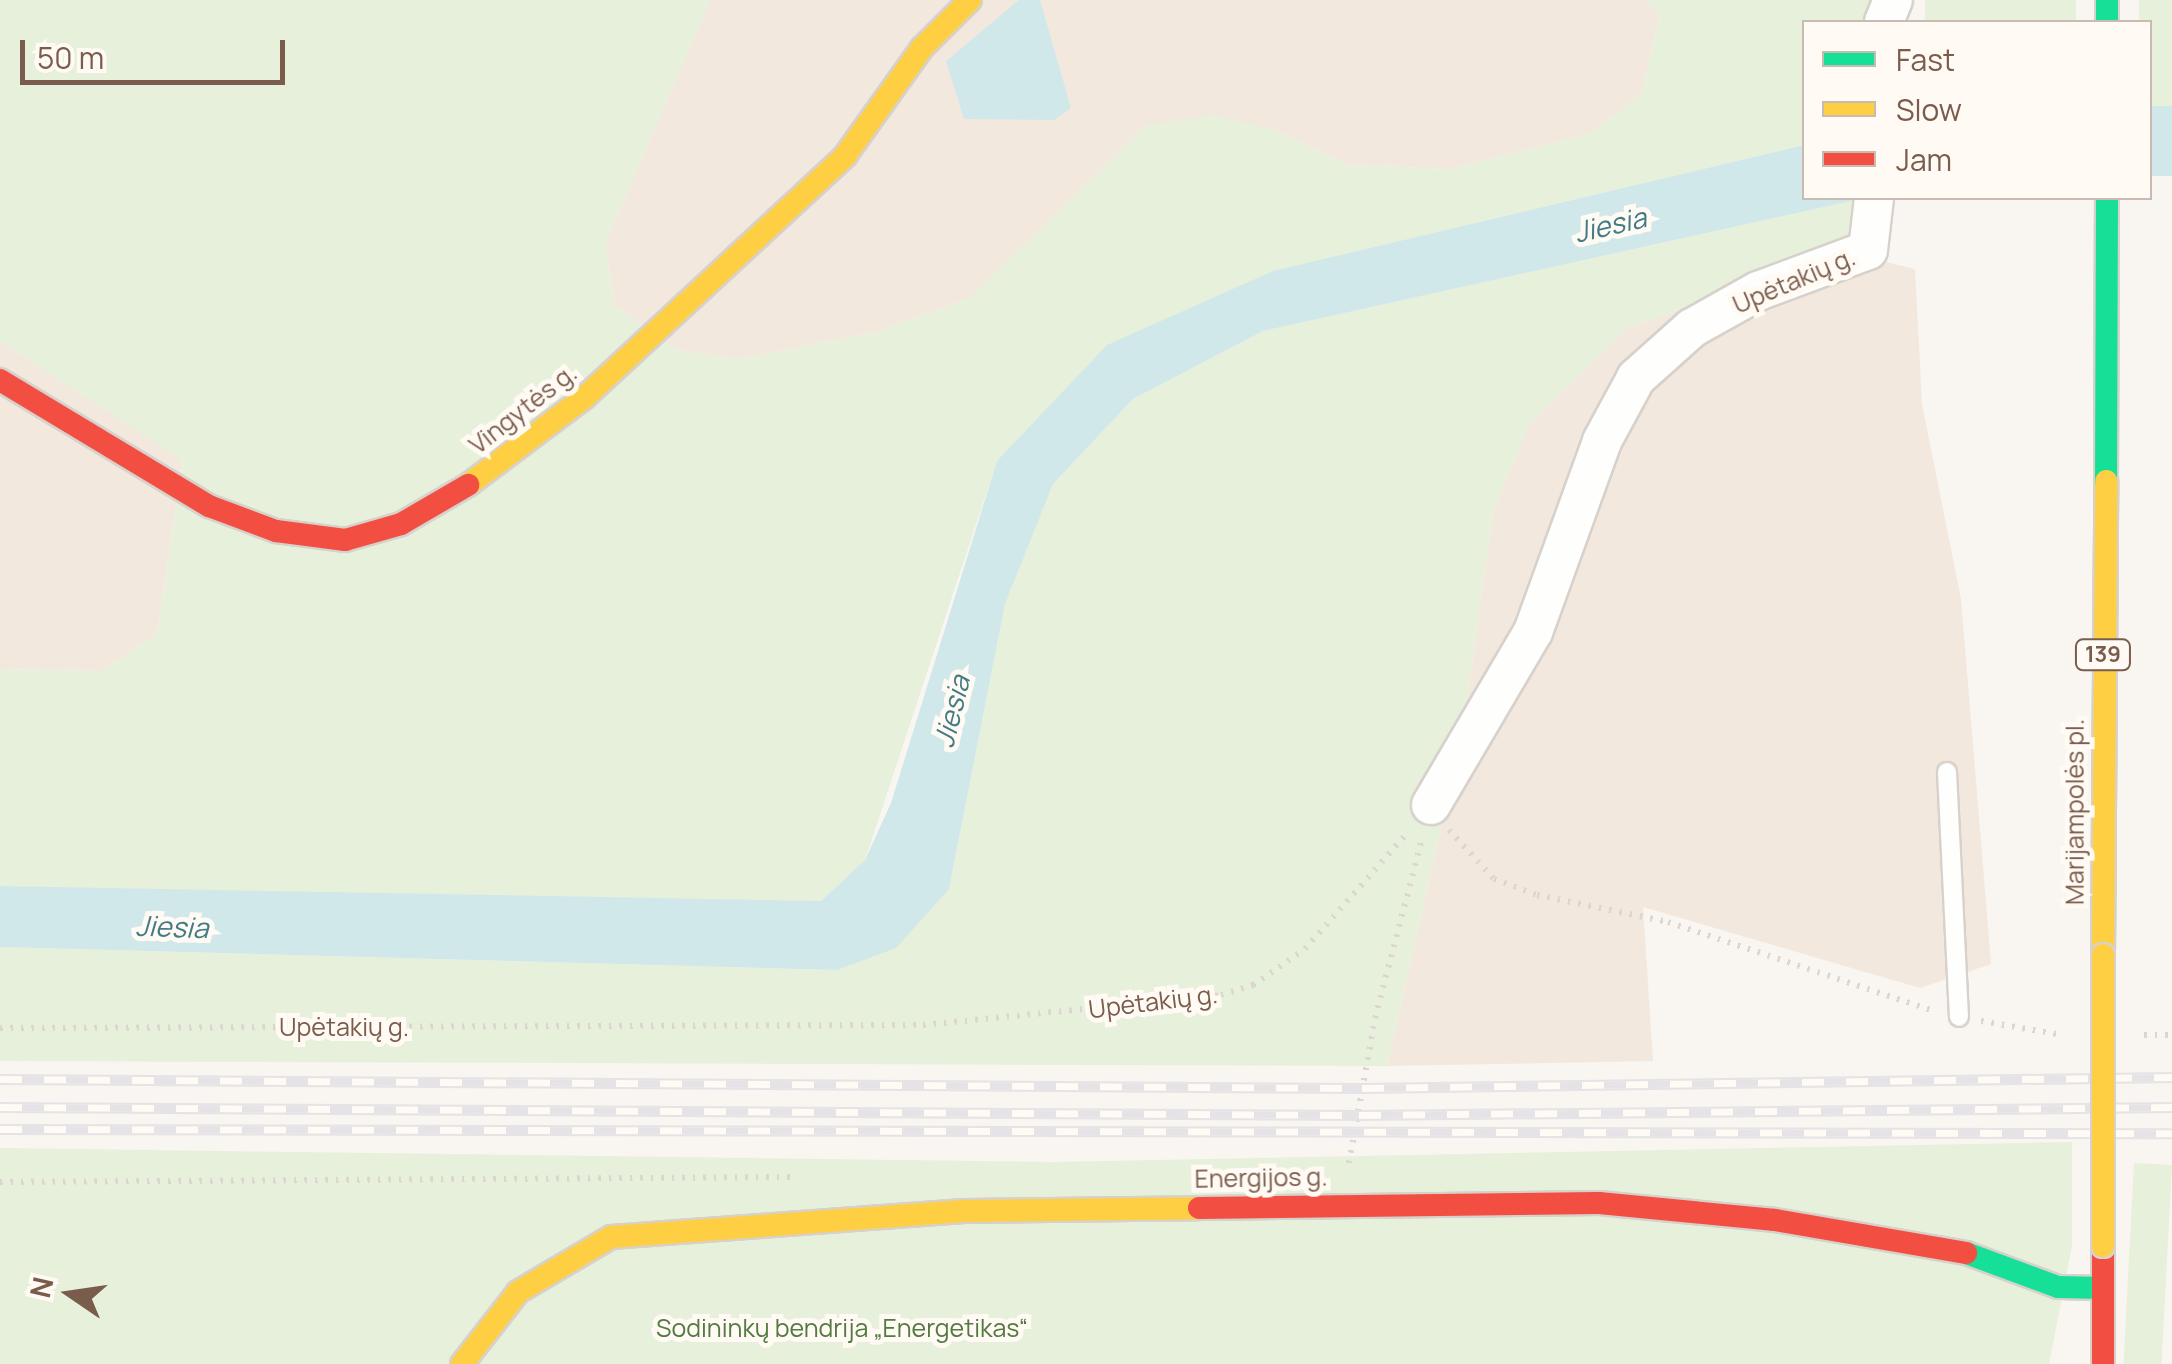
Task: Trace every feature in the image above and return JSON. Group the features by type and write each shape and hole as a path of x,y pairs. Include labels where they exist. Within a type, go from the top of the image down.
{"street":[{"name":"Vingytės g.","path":"0,380 209,506 276,531 344,540 401,524 504,464 600,384 845,156 922,48 970,0"},
{"name":"Marijampolės pl.","path":"2103,1288 2107,200"},
{"name":"Upėtakių g.","path":"1432,804 1533,632 1602,442 1636,378 1692,328 1742,300 1868,250 1875,204"},
{"name":"Energijos g.","path":"462,1364 549,1266 653,1228 1340,1204 1599,1204 1775,1220 1988,1257 2058,1287 2103,1288"},
{"name":"139","path":"2103,1288 2103,1364"}],"lane":[{"path":"1947,772 1959,1017"}],"path":[{"path":"1432,804 1469,860 1494,879 1668,922 1959,1017 2073,1035"},
{"path":"1340,1204 1375,1018 1432,804"},
{"name":"Upėtakių g.","path":"0,1028 923,1025 1221,996 1253,986 1305,948 1432,804"},
{"path":"2126,1035 2172,1036"},
{"path":"0,1182 803,1176"}],"shaded area":[{"path":"710,0 1646,0 1660,16 1641,95 1589,134 1452,169 1348,165 1272,129 1146,126 970,298 880,331 739,359 677,350 615,306 605,244"},
{"path":"1843,252 1915,269 1922,404 1961,599 1991,964 1920,988 1643,907 1653,1061 1387,1066 1462,734 1493,512 1529,424 1627,328"},
{"path":"0,341 183,460 157,634 102,671 0,669"}],"green space":[{"path":"0,0 710,0 605,244 615,306 677,350 739,359 880,331 970,298 1146,126 1212,115 1272,129 1348,165 1452,169 1589,134 1641,95 1660,16 1646,0 1871,0 1866,20 1802,20 1802,145 1274,271 997,461 865,860 821,901 756,906 0,886 0,669 102,671 157,634 183,461 0,341"},
{"path":"1925,0 2076,0 2076,20 1925,20"},
{"path":"2139,0 2172,0 2172,106 2152,106 2152,20 2139,20"},
{"path":"1851,200 1860,200 1865,219 1843,252 1627,328 1529,424 1493,512 1462,734 1387,1066 0,1061 0,947 837,970 949,889 1005,604 1053,484 1133,399 1263,331"},
{"name":"Sodininkų bendrija „Energetikas“","path":"2072,1142 2072,1246 2049,1364 0,1364 0,1148 1053,1162"},
{"path":"2134,1163 2172,1165 2162,1364 2123,1364"}],"water":[{"path":"1019,0 1040,0 1071,108 1054,120 964,119 946,61"},
{"path":"2152,106 2172,106 2172,176 2152,176"},
{"name":"Jiesia","path":"1802,145 1802,200 1855,200 1263,331 1133,399 1053,484 1005,604 949,889 896,948 837,970 0,947 0,886 821,901 865,860 891,803 997,461 1107,345 1273,271"}],"railway":[{"path":"0,1079 1362,1088 2172,1077"},
{"path":"0,1107 1359,1115 2172,1107"},
{"path":"0,1129 2172,1133"}],"traffic: fast":[{"path":"2107,0 2107,20"},
{"path":"2106,481 2107,200"},
{"path":"1966,1253 2058,1287 2103,1288"}],"traffic: slow":[{"path":"468,485 585,397 845,156 922,48 970,0"},
{"path":"2103,955 2106,481"},
{"path":"2103,955 2103,1246"},
{"path":"462,1364 518,1292 611,1237 964,1211 1199,1208"}],"traffic: jam":[{"path":"0,380 209,506 276,531 345,540 401,524 468,485"},
{"path":"1199,1208 1599,1203 1775,1220 1966,1253"},
{"path":"2103,1246 2103,1364"}]}
